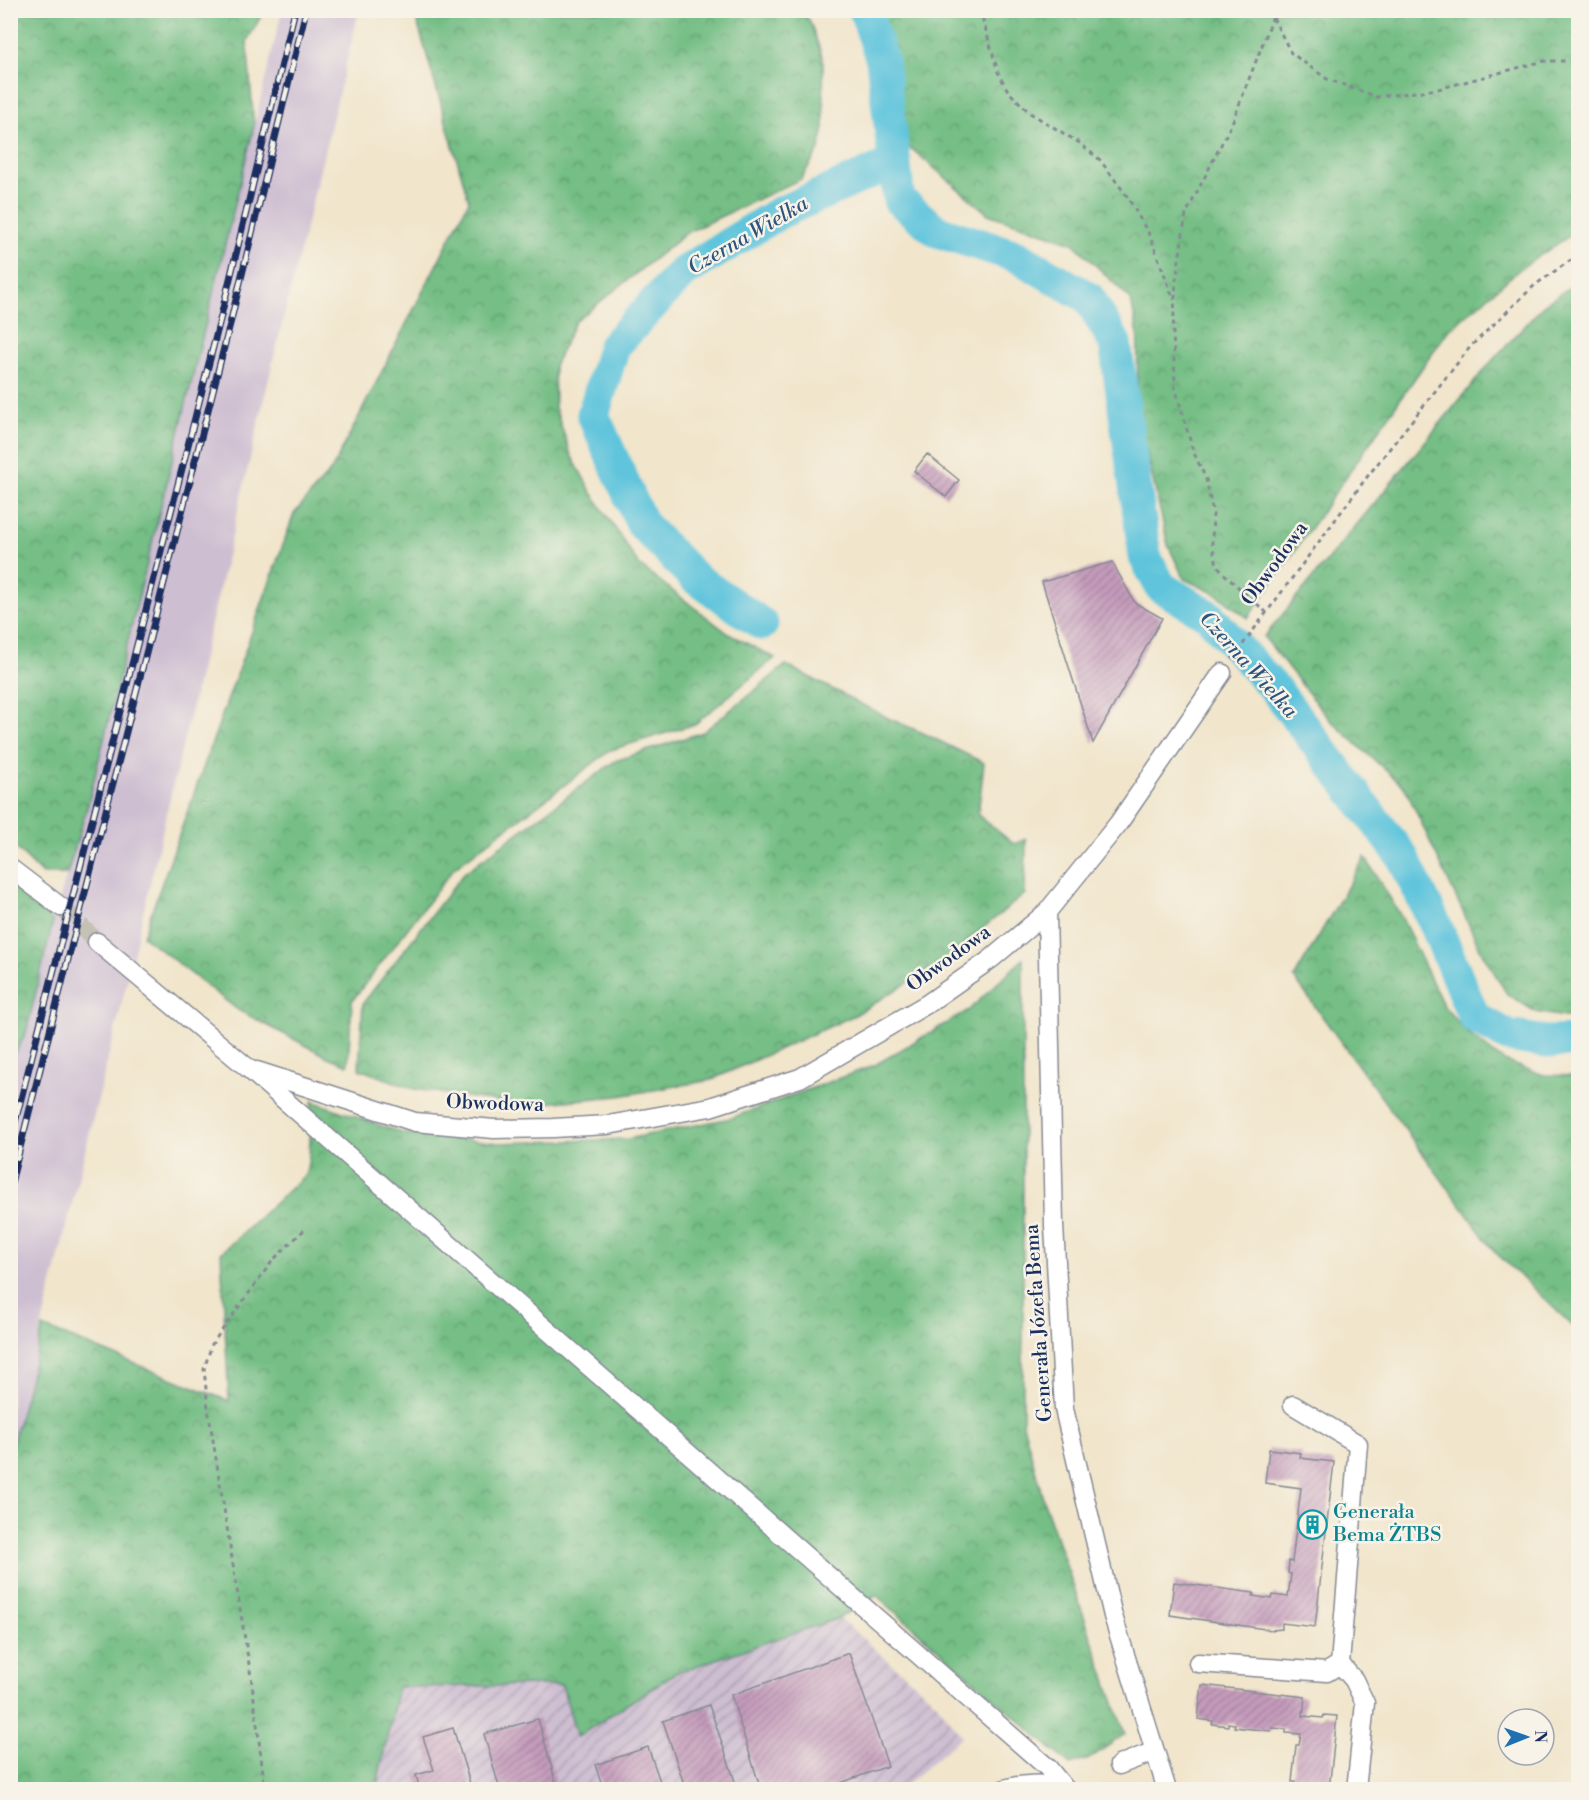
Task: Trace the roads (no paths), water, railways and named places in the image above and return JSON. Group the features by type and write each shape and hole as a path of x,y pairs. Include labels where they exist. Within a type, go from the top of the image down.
{"street":[{"name":"Obwodowa","path":"97,942 249,1069 415,1122 494,1129 553,1128 608,1125 710,1107 800,1078 927,1004 990,959 1047,912 1118,824 1222,673"},
{"path":"10,868 61,907"},
{"name":"Generała Józefa Bema","path":"1047,912 1054,1225 1064,1409 1113,1616 1167,1790"},
{"path":"249,1069 1048,1768 1064,1788"},
{"path":"1293,1405 1358,1444 1340,1664 1354,1680 1365,1702 1356,1790"},
{"path":"1198,1663 1327,1672 1340,1664"},
{"path":"1119,1765 1155,1751"},
{"path":"1002,1790 1010,1786 1040,1784 1064,1788"}],"waterway":[{"name":"Czerna Wielka","path":"865,10 882,60 899,200 937,231 1016,256 1089,298 1115,343 1145,557 1161,587 1209,616 1275,689 1402,856 1436,926 1474,1017 1508,1036 1546,1042 1578,1041"},
{"name":"Czerna Wielka","path":"762,624 695,578 642,524 593,415 614,346 682,273 779,213 895,162"}],"tunnel":[{"path":"61,907 97,942"}],"railway":[{"path":"10,1142 221,316 295,10"},
{"path":"10,1187 231,320 306,10"}],"place":[{"name":"Generała Bema ŻTBS","path":"1312,1524"}]}
